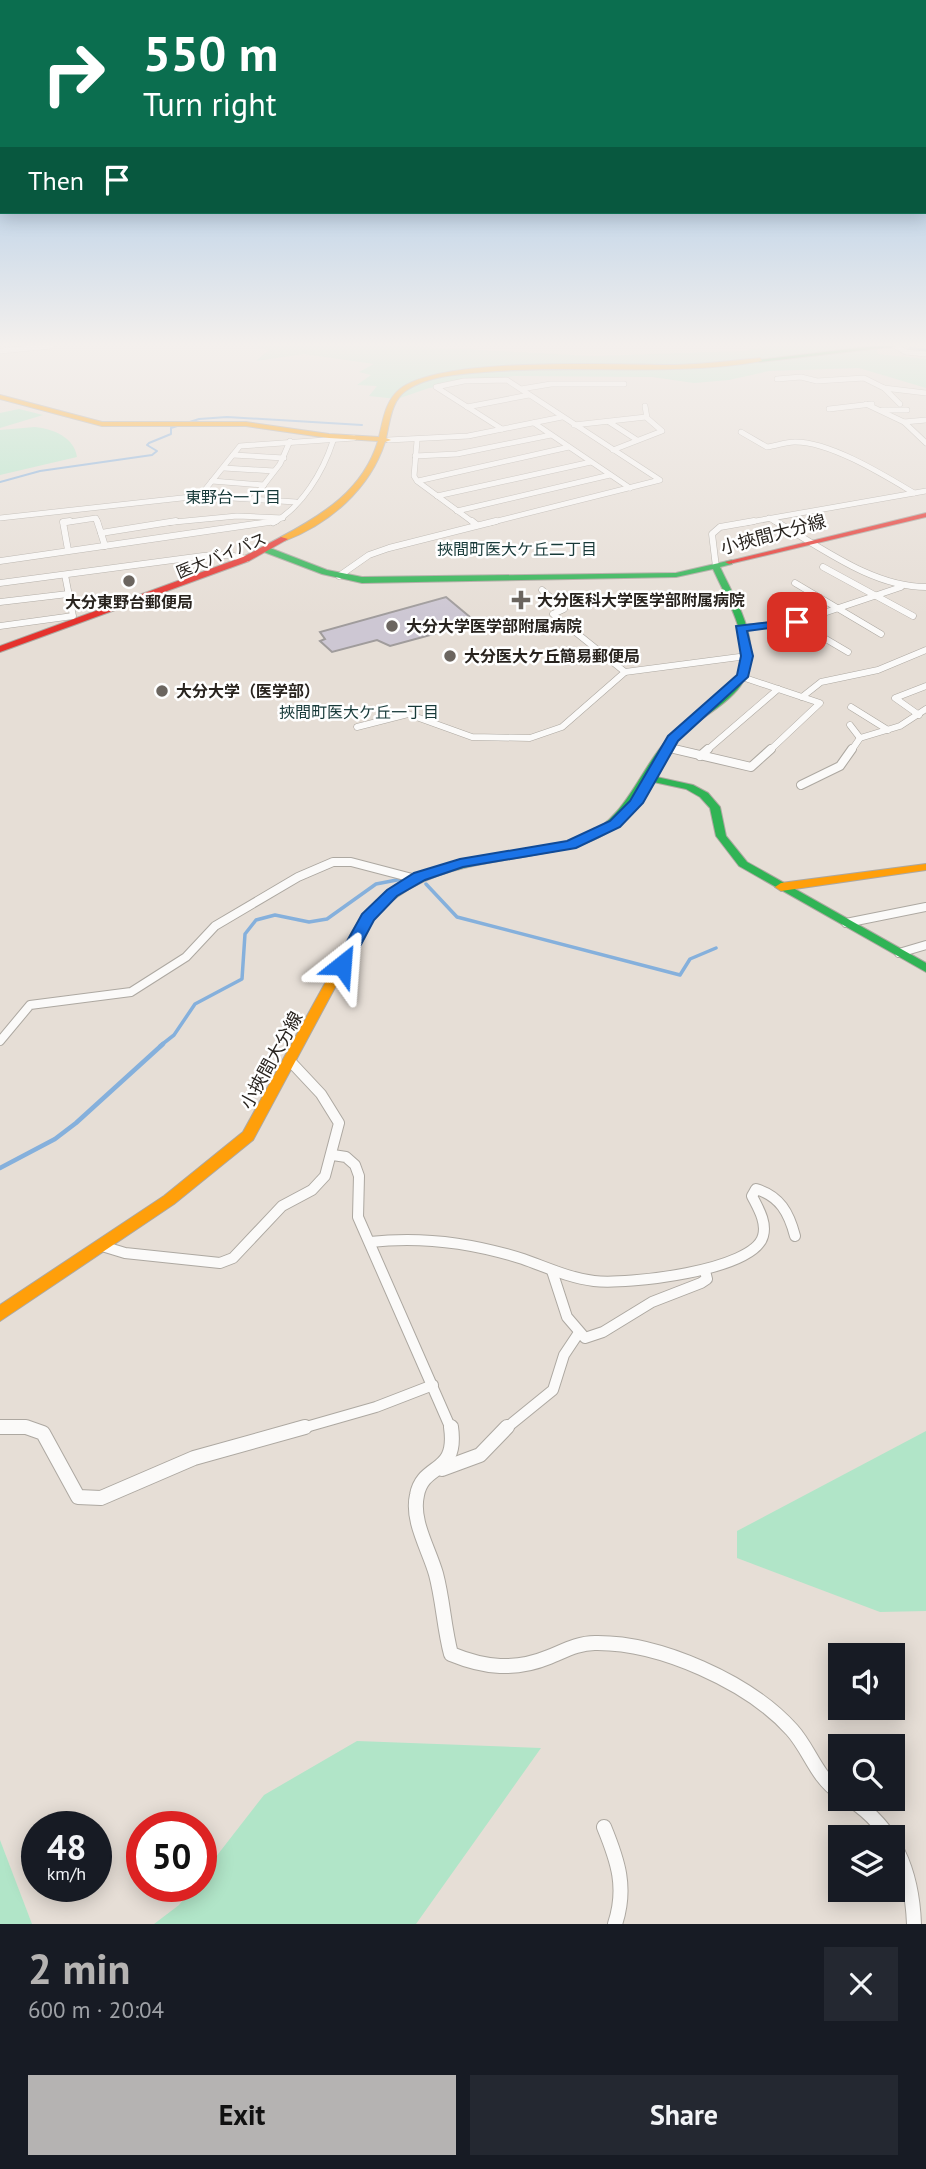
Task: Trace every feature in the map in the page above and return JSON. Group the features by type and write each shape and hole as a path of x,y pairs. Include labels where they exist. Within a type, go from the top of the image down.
{"main road":[{"path":"337,436 385,440"},
{"name":"医大バイパス","path":"0,654 270,551 349,497 368,473 385,436"},
{"name":"小挾間大分線","path":"0,1314 169,1200 248,1136 368,917 392,893 416,879 460,863 562,847 594,836 630,810 666,747 742,677 747,656 740,628 716,567 808,542 926,515"},
{"name":"医大バイパス","path":"0,649 270,551"},
{"path":"270,551 339,576 374,580 636,577 676,575 716,567"},
{"path":"649,778 689,787 704,795 715,807 721,836 743,864 926,968"},
{"path":"781,887 843,876 887,874 926,867"}],"street":[{"path":"385,440 417,441 454,436"},
{"path":"415,456 457,454 547,436"},
{"path":"552,436 630,488"},
{"path":"339,576 377,551 660,480 591,436"},
{"path":"631,436 638,440"},
{"path":"613,450 649,436"},
{"path":"748,436 767,447 796,442 826,451 856,465 877,470 914,493"},
{"path":"917,436 926,443"},
{"path":"200,496 240,446 290,440 333,441 354,438"},
{"path":"253,499 284,458 290,440"},
{"path":"0,561 257,527 283,517 323,465 333,441"},
{"path":"417,441 414,476 477,525"},
{"path":"418,481 569,447"},
{"path":"233,455 284,458"},
{"path":"437,496 591,462"},
{"path":"224,468 275,471"},
{"path":"457,511 610,475"},
{"path":"212,481 264,485"},
{"path":"716,567 711,542 716,529 926,491"},
{"path":"0,518 200,496 296,502"},
{"path":"101,533 219,514 283,517"},
{"path":"68,550 63,522 96,518 105,546"},
{"path":"769,518 808,542 901,587 926,595"},
{"path":"0,583 220,554 246,559"},
{"path":"823,567 913,616"},
{"path":"0,626 73,615 65,575"},
{"path":"795,583 881,634"},
{"path":"740,628 797,622 901,587"},
{"path":"912,589 926,587"},
{"path":"542,590 564,609 554,611 553,614 625,672"},
{"path":"0,602 68,594"},
{"path":"797,622 848,652"},
{"path":"802,697 821,682 878,670 926,650"},
{"path":"357,727 408,714 472,737 530,738 562,727 625,672 747,656"},
{"path":"666,747 751,767 820,704 742,677"},
{"path":"922,712 895,698 926,686"},
{"path":"701,756 778,689"},
{"path":"851,707 888,730"},
{"path":"801,785 840,766 860,738 888,730 922,712"},
{"path":"850,725 860,738"},
{"path":"0,1041 30,1005 131,992 186,957 215,926 314,869 343,860 416,879"},
{"path":"846,923 926,907"},
{"path":"899,953 926,945"},
{"path":"102,1246 125,1253 208,1263 233,1258 282,1206 312,1190 325,1177 333,1155 339,1123 321,1094 290,1062"},
{"path":"333,1155 346,1157 355,1165 359,1177 358,1217 455,1441 452,1457 421,1483 416,1498 437,1579 442,1625 451,1654 477,1665 509,1669 587,1643 653,1650 724,1682 762,1705 791,1730 828,1783"},
{"path":"370,1242 422,1241 473,1246 552,1271 603,1282 705,1271 734,1262 751,1252 764,1238 767,1227 763,1212 752,1196 756,1189 779,1200 791,1217 795,1236"},
{"path":"552,1271 563,1308 578,1334 585,1338 612,1330 650,1303 697,1286 707,1279 705,1271"},
{"path":"438,1470 480,1455 514,1419 553,1390 564,1355 578,1334"},
{"path":"0,1426 26,1427 43,1433 78,1497 101,1498 205,1455 339,1418 433,1385"},
{"path":"866,1811 884,1825 896,1841 920,1903 914,1924"},
{"path":"604,1826 621,1870 623,1887 623,1903 615,1924"}],"green space":[{"path":"0,436 63,436 72,444 77,457 0,475"},
{"path":"926,1431 926,1611 880,1612 737,1558 737,1531"},
{"path":"357,1741 541,1748 416,1924 154,1924 181,1902 217,1902 217,1855 264,1795"},
{"path":"0,1840 21,1895 21,1902 24,1902 32,1924 0,1924"}],"building":[{"name":"大分大学医学部附属病院","path":"446,597 470,617 427,628 434,634 390,646 377,640 332,652 320,641 325,639 320,632"}],"waterway":[{"path":"0,482 40,471 152,455 157,451 147,445 167,436"},
{"path":"160,1046 174,1035 195,1004 242,979 245,934 256,920 275,915 309,922 327,919 376,884 402,879"},
{"path":"426,884 457,917 680,975 690,959 716,948"},
{"path":"0,1168 55,1139 163,1044"}],"traffic: fast":[{"path":"267,550 325,572 362,580 676,575 729,562"},
{"path":"340,967 357,933 370,915 392,895 417,880 471,863 557,848 585,840 602,832 615,821 626,809 673,738 724,698 741,679 747,655 743,629 716,567"},
{"path":"649,778 689,787 704,795 715,807 721,836 743,864 926,968"}],"traffic: slow":[{"path":"328,436 388,440"},
{"path":"284,539 313,523 353,492 372,466 383,436"},
{"path":"781,887 926,867"},
{"path":"0,1314 169,1200 248,1136 340,967"}],"traffic: jam":[{"path":"729,562 926,515"},
{"path":"0,649 246,559 284,539"}],"place":[{"name":"大分東野台郵便局","path":"129,581"},
{"name":"大分医科大学医学部附属病院","path":"521,600"},
{"name":"大分大学医学部附属病院","path":"392,626"},
{"name":"大分医大ケ丘簡易郵便局","path":"450,656"},
{"name":"大分大学（医学部）","path":"162,691"}],"district":[{"name":"東野台一丁目","path":"233,497"},
{"name":"挾間町医大ケ丘二丁目","path":"517,549"},
{"name":"挾間町医大ケ丘一丁目","path":"359,712"}],"route":[{"path":"342,965 368,917 392,893 420,877 460,863 570,845 601,833 615,824 636,803 658,759 673,739 695,717 733,687 745,673 747,656 740,628 797,622"}]}
